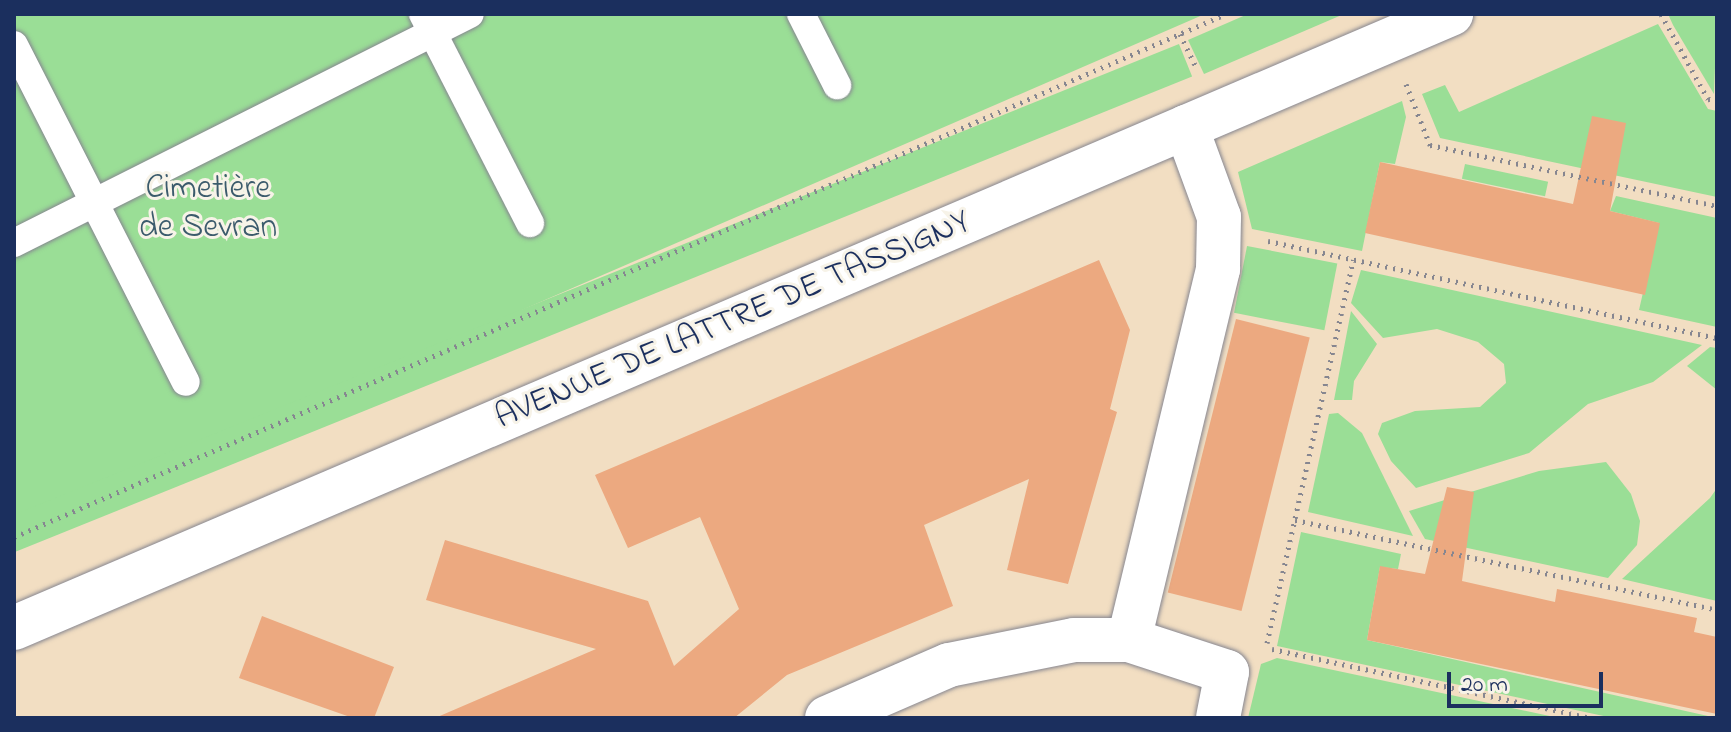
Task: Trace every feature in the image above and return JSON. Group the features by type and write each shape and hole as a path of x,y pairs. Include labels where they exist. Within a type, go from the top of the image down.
{"street":[{"name":"AVENUE DE LATTRE DE TASSIGNY","path":"14,628 1451,14"},
{"path":"1129,640 1218,269 1219,217 1186,127"},
{"path":"827,718 949,665 1074,640 1129,640 1227,672 1218,718"}],"lane":[{"path":"14,243 428,23 470,14"},
{"path":"801,14 837,85"},
{"path":"428,23 530,223"},
{"path":"14,45 186,382"}],"path":[{"path":"14,537 1226,14"},
{"path":"1661,14 1708,99 1717,101"},
{"path":"1180,34 1203,82"},
{"path":"1405,84 1430,145 1717,206"},
{"path":"1261,240 1717,338"},
{"path":"1353,260 1266,648 1591,718"},
{"path":"1295,520 1717,610"}],"green space":[{"name":"Cimetière de Sevran","path":"14,14 1205,14 14,530"},
{"path":"1248,14 1344,14 1204,74 1188,40"},
{"path":"1668,14 1717,14 1714,94 1673,25"},
{"path":"1658,24 1708,109 1717,111 1717,197 1440,138 1422,94 1445,85 1459,112"},
{"path":"1179,44 1192,76 16,552 14,515"},
{"path":"1402,101 1406,117 1395,164 1380,162 1362,251 1252,229 1238,172"},
{"path":"1465,164 1548,182 1545,196 1462,179"},
{"path":"1616,196 1717,218 1717,327 1639,310 1659,223 1610,211"},
{"path":"1247,246 1337,264 1324,330 1234,313"},
{"path":"1361,270 1702,345 1653,382 1588,404 1529,453 1416,488 1391,461 1378,434 1382,423 1415,411 1480,407 1506,383 1504,364 1478,342 1437,329 1383,338 1351,303"},
{"path":"1351,311 1377,344 1354,381 1352,400 1334,400"},
{"path":"1710,347 1717,348 1717,390 1687,366"},
{"path":"1338,413 1362,433 1413,536 1308,512 1329,414"},
{"path":"1606,462 1631,494 1640,521 1637,545 1608,578 1425,539 1409,511 1539,471"},
{"path":"1717,488 1717,601 1622,579 1710,498"},
{"path":"1301,532 1401,554 1398,569 1380,567 1367,640 1717,718 1613,718 1277,646"},
{"path":"1277,658 1559,718 1248,718 1261,664"}],"building":[{"path":"1592,116 1626,123 1610,211 1660,223 1645,295 1365,233 1380,162 1573,204"},
{"path":"1099,260 1130,330 1110,409 1117,412 1068,584 1007,570 1029,479 924,525 953,606 787,675 734,718 435,718 596,649 426,600 445,540 648,601 674,666 739,609 700,517 628,548 595,475"},
{"path":"1236,319 1310,337 1242,611 1168,593"},
{"path":"1447,487 1474,492 1462,581 1555,602 1557,589 1697,618 1694,632 1717,637 1717,714 1367,640 1380,566 1425,574"},
{"path":"262,616 394,667 374,718 353,718 239,678"}]}
